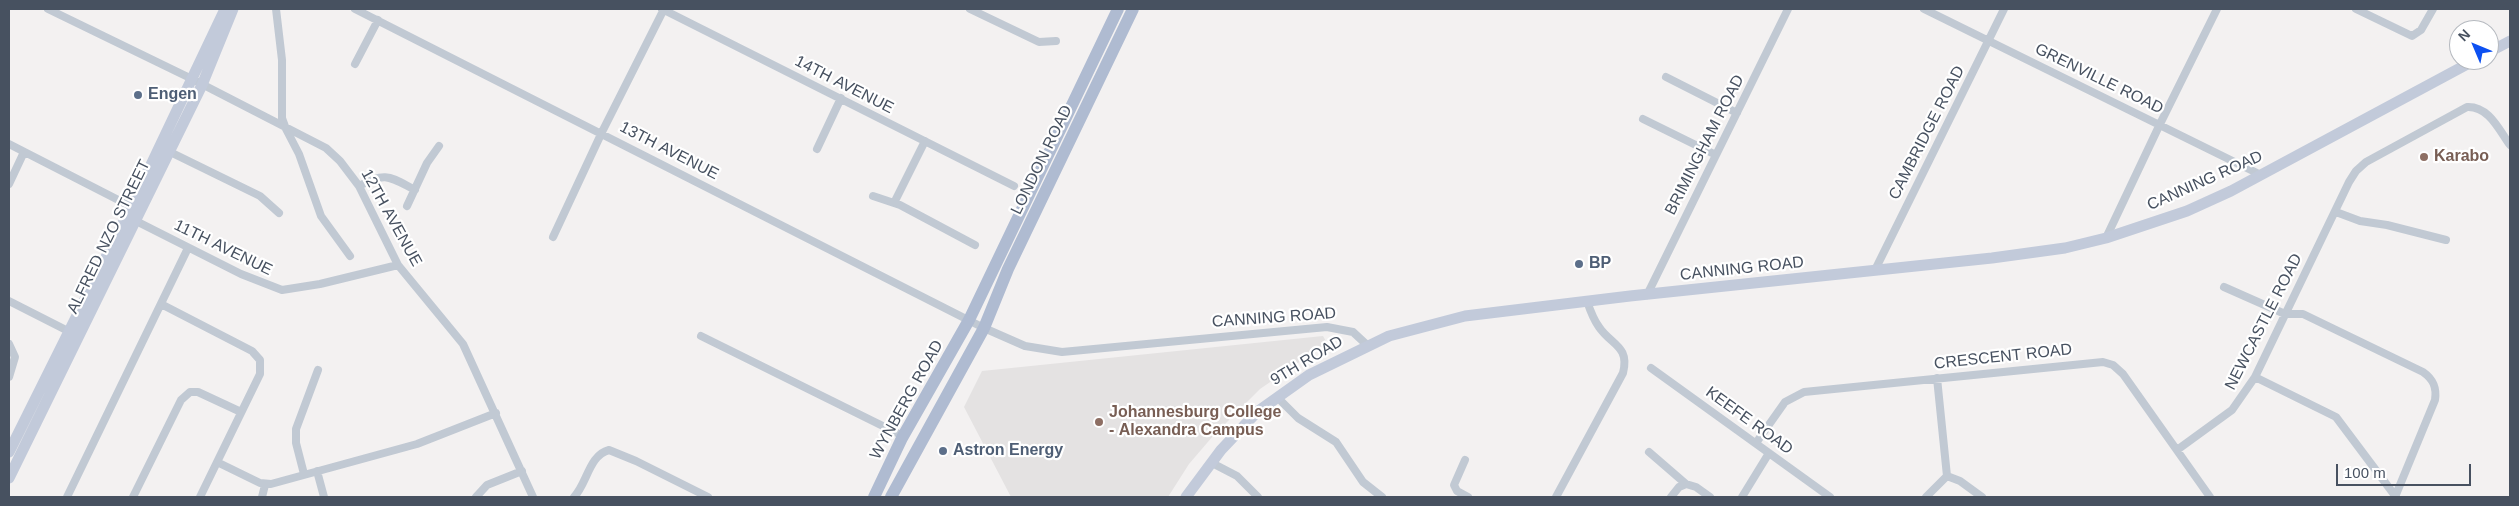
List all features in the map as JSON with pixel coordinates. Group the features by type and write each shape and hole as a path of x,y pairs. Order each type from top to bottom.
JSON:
{"main road":[{"name":"ALFRED NZO STREET","path":"165,149 190,78 225,9"},
{"name":"ALFRED NZO STREET","path":"9,452 73,334 165,149 202,85 233,9"},
{"name":"LONDON ROAD","path":"969,320 1118,9"},
{"name":"LONDON ROAD","path":"984,328 1011,263 1133,9"},
{"name":"CANNING ROAD","path":"1367,345 1406,330 1446,320 1647,294 2042,252 2106,238 2187,211 2261,175 2456,70"},
{"name":"WYNBERG ROAD","path":"874,497 903,436 969,320"},
{"name":"WYNBERG ROAD","path":"891,497 984,328"},
{"name":"ALFRED NZO STREET","path":"9,478 73,334"},
{"name":"9TH ROAD","path":"1186,497 1212,463 1257,412 1309,375 1367,345"}],"street":[{"name":"12TH AVENUE","path":"48,9 190,78 330,151 359,186 398,265 460,340 496,413 533,497"},
{"path":"276,9 282,68 282,118 300,154 321,216 350,256"},
{"name":"13TH AVENUE","path":"356,9 602,132 984,328"},
{"path":"554,237 602,132 663,9"},
{"name":"14TH AVENUE","path":"663,9 1014,186"},
{"path":"970,9 1039,42 1056,41"},
{"name":"BRIMINGHAM ROAD","path":"1647,294 1788,9"},
{"name":"GRENVILLE ROAD","path":"1924,9 2261,175"},
{"name":"CAMBRIDGE ROAD","path":"1875,270 2004,9"},
{"path":"2106,238 2160,124 2218,9"},
{"path":"2356,9 2408,35 2416,35 2425,25 2433,9"},
{"path":"356,64 378,20"},
{"path":"1666,77 1737,113"},
{"path":"818,149 841,98"},
{"name":"NEWCASTLE ROAD","path":"2177,450 2232,410 2255,377 2349,182 2361,166 2462,110 2474,107 2484,111 2510,145"},
{"path":"1644,119 1716,155"},
{"path":"894,203 925,141"},
{"name":"11TH AVENUE","path":"9,144 133,214 188,248 268,286 282,290 320,284 398,265"},
{"path":"407,206 427,163 439,146"},
{"path":"165,149 260,196 279,212"},
{"path":"9,184 24,152"},
{"path":"359,186 374,178 386,176 415,190"},
{"path":"873,196 894,203 975,245"},
{"path":"2336,212 2360,221 2387,224 2446,240"},
{"path":"66,497 188,248"},
{"path":"2224,287 2285,314 2303,314 2423,372 2432,379 2436,388 2435,400 2396,497"},
{"path":"9,301 73,334"},
{"path":"1556,497 1624,369 1623,352 1598,327 1587,301"},
{"path":"161,304 257,355 260,360 260,374 200,497"},
{"name":"CANNING ROAD","path":"984,328 1031,348 1062,352 1327,327 1353,332 1367,345"},
{"path":"701,336 903,436"},
{"path":"9,344 16,357 9,377"},
{"name":"CRESCENT ROAD","path":"1756,443 1779,410 1796,394 2096,362 2108,363 2123,374 2210,497"},
{"name":"KEEFE ROAD","path":"1651,368 1830,497"},
{"path":"304,474 296,443 296,429 318,370"},
{"path":"2255,377 2336,417 2396,497"},
{"path":"1937,378 1948,476"},
{"path":"133,497 181,400 186,394 198,392 241,412"},
{"path":"1278,397 1298,418 1336,442 1363,482 1382,497"},
{"path":"217,462 265,485 417,444 496,413"},
{"path":"574,497 584,484 594,461 600,454 609,450 636,461 708,497"},
{"path":"1649,452 1686,484 1696,487 1710,497"},
{"path":"1742,497 1769,453"},
{"path":"1465,460 1454,485 1457,491 1468,497"},
{"path":"1212,463 1237,476 1258,497"},
{"path":"317,471 324,497"},
{"path":"476,497 487,485 522,471"},
{"path":"1926,497 1948,476"},
{"path":"1948,476 1960,481 1982,497"},
{"path":"1671,497 1679,487 1686,484"},
{"path":"262,497 265,485"}],"shaded area":[{"name":"Johannesburg College - Alexandra Campus","path":"1323,336 1327,343 1260,389 1213,436 1189,464 1168,497 1011,497 964,407 982,371"}],"place":[{"name":"Engen","path":"138,95"},
{"name":"Karabo","path":"2424,157"},
{"name":"BP","path":"1579,264"},
{"name":"Johannesburg College - Alexandra Campus","path":"1099,422"},
{"name":"Astron Energy","path":"943,451"}]}
